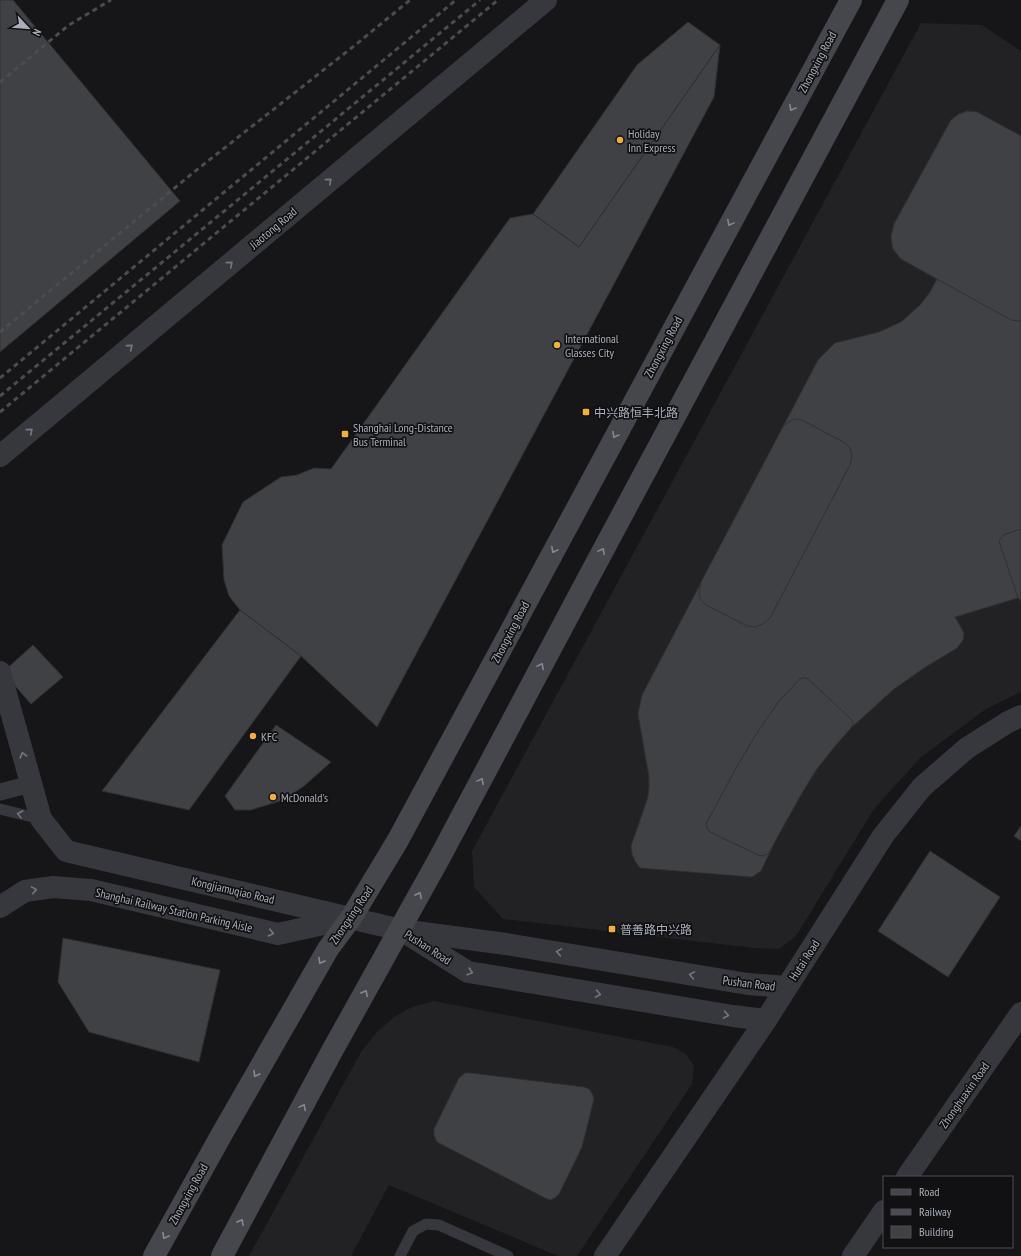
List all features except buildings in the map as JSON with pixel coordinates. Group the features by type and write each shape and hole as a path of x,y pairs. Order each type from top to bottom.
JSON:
{"main road":[{"name":"Zhongxing Road","path":"154,1256 328,949 351,918 398,840 851,0"},
{"path":"222,1256 332,1051 401,930 898,0"}],"street":[{"name":"Jiaotong Road","path":"0,456 546,0"},
{"path":"0,672 41,819"},
{"name":"Hutai Road","path":"605,1256 766,1020 883,836 922,788 967,748 1008,722 1021,716"},
{"path":"0,792 31,784"},
{"name":"Kongjiamuqiao Road","path":"41,819 66,852 401,930"},
{"name":"Shanghai Railway Station Parking Aisle","path":"0,907 25,891 53,887 91,890 278,934 351,918"},
{"name":"Pushan Road","path":"401,930 506,944 748,984 786,987"},
{"name":"Pushan Road","path":"401,930 468,972 733,1016 766,1020"},
{"name":"Zhonghuaxin Road","path":"908,1176 1021,1013"},
{"path":"853,1256 883,1212"}],"lane":[{"path":"0,809 41,819"},
{"path":"400,1256 413,1231 426,1224 439,1225 508,1256"}],"shaded area":[{"path":"921,23 982,25 1021,51 1021,692 986,709 920,758 874,809 796,936 779,949 754,948 503,919 474,887 472,851"},
{"path":"434,1001 673,1047 686,1054 694,1066 692,1084 577,1256 558,1256 389,1185 351,1256 249,1256 361,1052 376,1033 394,1017 412,1007"}],"railway":[{"path":"0,82 69,25 111,0"},
{"path":"0,332 194,172 410,0"},
{"path":"0,378 456,0"},
{"path":"0,396 480,0"},
{"path":"0,412 498,0"}],"place":[{"name":"Holiday Inn Express","path":"620,140"},
{"name":"International Glasses City","path":"557,345"},
{"name":"中兴路恒丰北路","path":"586,412"},
{"name":"Shanghai Long-Distance Bus Terminal","path":"345,434"},
{"name":"KFC","path":"253,736"},
{"name":"McDonald's","path":"273,797"},
{"name":"普善路中兴路","path":"612,929"}]}
